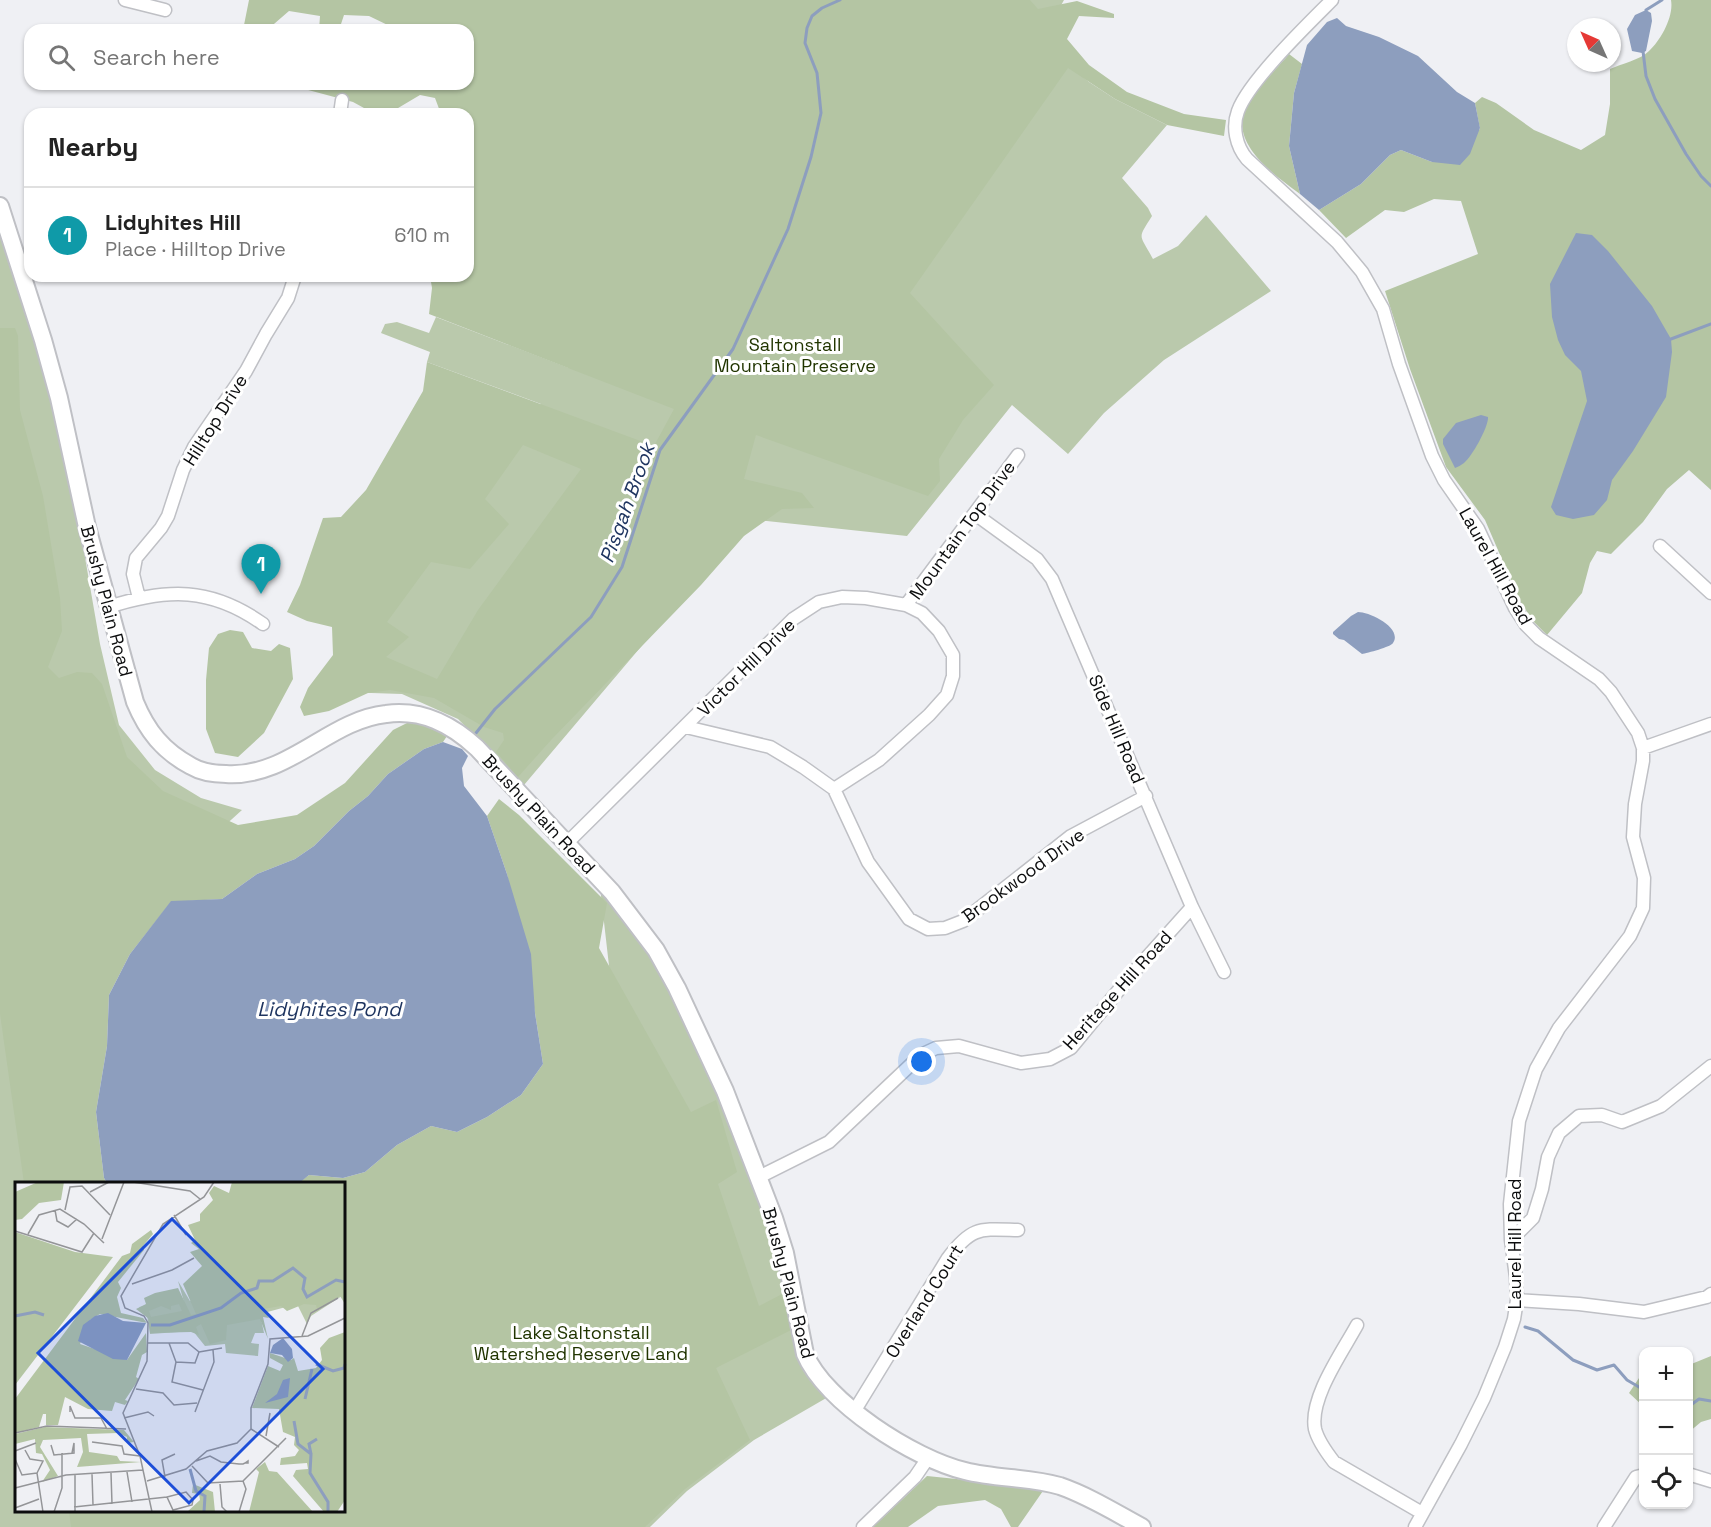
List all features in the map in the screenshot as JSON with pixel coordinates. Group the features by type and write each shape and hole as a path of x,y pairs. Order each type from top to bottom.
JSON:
{"main road":[{"name":"Brushy Plain Road","path":"0,206 24,280"},
{"name":"Brushy Plain Road","path":"25,282 59,398 87,527 135,702 148,729 165,750 195,768 215,774 233,775 262,771 369,717 385,714 417,714 445,724 465,738 612,892 658,954 687,1006 759,1177 785,1253 806,1354 811,1367 826,1386 899,1442 928,1458 968,1472 1028,1479 1059,1486 1085,1496 1142,1527"}],"street":[{"path":"124,0 165,10"},
{"name":"Laurel Hill Road","path":"1332,0 1271,65 1245,98 1238,111 1236,124 1240,148 1247,159 1337,242 1362,272 1383,309 1399,364 1432,456 1444,480 1478,529 1515,608 1526,626 1539,638 1591,673 1611,692 1638,733 1643,748 1633,837 1644,878 1643,908 1630,936 1559,1028 1536,1069 1519,1121 1510,1204 1517,1300 1514,1319 1484,1398 1415,1527"},
{"path":"341,108 342,100"},
{"name":"Hilltop Drive","path":"139,598 133,574 136,558 164,522 194,447 246,371 288,298 293,282"},
{"name":"Mountain Top Drive","path":"906,605 1018,455"},
{"name":"Side Hill Road","path":"975,514 1037,559 1052,579 1192,907 1224,972"},
{"path":"1660,546 1711,593"},
{"path":"109,607 139,598 166,594 202,596 244,610 263,624"},
{"name":"Victor Hill Drive","path":"686,726 793,619 819,602 842,597 866,598 906,605 922,614 933,625 953,655 953,676 947,695 930,715 879,760 834,789"},
{"path":"1643,748 1711,724"},
{"path":"567,843 686,726 770,747 834,789"},
{"name":"Brookwood Drive","path":"834,789 868,862 909,919 928,929 945,928 963,921 1071,836 1146,796"},
{"name":"Heritage Hill Road","path":"759,1177 829,1143 921,1055 936,1048 959,1046 1021,1063 1050,1059 1071,1048 1132,974 1192,907"},
{"path":"1511,1240 1533,1218 1542,1189 1548,1157 1559,1133 1579,1116 1602,1115 1622,1122 1661,1106 1711,1066"},
{"name":"Overland Court","path":"855,1410 948,1258 962,1240 975,1232 1018,1230"},
{"path":"1517,1300 1579,1304 1644,1312 1707,1297 1711,1294"},
{"path":"1357,1325 1320,1393 1315,1411 1316,1429 1325,1451 1334,1462 1422,1513"},
{"path":"863,1527 915,1477 928,1458"},
{"path":"1693,1475 1711,1481"},
{"path":"1604,1527 1636,1477 1639,1476"}],"green space":[{"name":"Saltonstall Mountain Preserve","path":"249,0 1030,0 1038,9 1077,1 1114,14 1114,18 1079,16 1067,39 1089,65 1127,92 1184,114 1226,120 1224,136 1167,125 1115,99 1068,68 910,293 994,385 963,420 939,459 940,481 928,496 756,435 744,479 802,493 814,508 782,509 744,536 701,585 518,777 496,752 504,740 503,733 484,727 434,698 390,690 368,693 329,711 304,716 300,707 308,688 333,655 332,627 307,621 287,612 300,585 323,518 341,517 366,490 423,391 427,362 654,446 674,409 429,314 431,282 474,282 474,108 439,108 435,98 420,95 398,108 364,108 353,102 308,90 474,90 474,24 386,24 369,16 344,15 341,24 319,24 320,16 289,11 274,24 244,24","holes":["523,445 581,469 478,610 437,679 386,657 409,637 387,622 431,562 470,569 509,524 485,499"]},
{"name":"Saltonstall Mountain Preserve","path":"719,0 1064,0 1041,42 1089,82 1115,99 1167,125 1122,178 1148,208 1152,216 1142,237 1153,259 1178,246 1206,215 1271,291 1164,360 1104,413 1068,454 1012,405 907,536 749,519 524,785 458,719 402,694 310,691 541,404 427,362 430,352 381,333 385,324 397,322 429,333 436,317 569,368"},
{"path":"1671,0 1711,0 1711,490 1689,470 1667,489 1643,522 1611,554 1597,551 1590,563 1582,593 1547,635 1533,621 1520,601 1485,520 1446,467 1410,369 1385,291 1478,254 1461,201 1434,199 1404,212 1385,210 1346,238 1319,210 1361,184 1390,155 1401,150 1432,162 1480,129 1475,103 1482,97 1496,103 1534,130 1581,150 1605,135 1610,104 1610,72 1621,72 1621,65 1641,57 1654,46 1669,20"},
{"path":"1289,54 1302,64 1294,93 1289,146 1300,194 1268,169 1249,147 1242,122 1248,103"},
{"name":"Lake Saltonstall Watershed Reserve Land","path":"0,236 2,236 44,357 78,517 100,644 119,725 155,770 201,798 242,810 2,1027 78,1182 15,1182 15,1512 345,1512 345,1509 624,1097 600,887 654,958 711,1074 781,1258 828,1397 754,1440 687,1491 650,1527 0,1527"},
{"path":"0,328 15,328 18,336 20,410 43,496 60,598 62,631 48,667 59,678 77,672 92,673 102,684 127,757 163,791 238,825 297,815 345,783 393,730 409,722 430,727 447,736 443,742 424,749 388,774 368,796 349,811 314,846 295,859 257,874 222,899 171,902 130,954 109,995 107,1046 96,1112 106,1182 24,1182 0,1014"},
{"path":"230,630 243,632 252,648 271,651 279,644 290,648 293,679 264,733 238,757 215,753 206,729 206,680 209,648 218,634"},
{"path":"499,799 519,815 607,903 599,948 691,1112 716,1100 737,1172 718,1184 759,1306 784,1293 791,1330 716,1368 750,1440 685,1489 645,1527 71,1527 69,1512 345,1512 345,1182 299,1182 309,1175 343,1178 365,1172 397,1145 431,1126 457,1132 487,1117 521,1095 543,1064 507,874 487,816"},
{"path":"1711,1356 1711,1419 1701,1422 1693,1429 1693,1401 1693,1363"},
{"path":"1639,1378 1639,1402 1629,1393"},
{"path":"927,1476 1045,1488 1018,1527 1011,1527 1001,1509 985,1500 938,1506 908,1527 873,1527"}],"water":[{"path":"1646,10 1651,13 1652,21 1646,51 1642,53 1632,51 1627,29 1635,15"},
{"path":"1337,18 1346,26 1379,37 1418,56 1457,92 1475,103 1480,128 1470,154 1460,165 1432,162 1401,150 1390,155 1361,184 1319,210 1300,194 1289,146 1294,93 1307,45 1327,22"},
{"path":"1576,233 1592,235 1608,251 1652,306 1671,339 1672,352 1666,397 1612,480 1607,500 1594,515 1573,519 1556,515 1551,507 1587,401 1581,371 1565,355 1558,340 1552,317 1550,284"},
{"path":"1481,415 1488,417 1483,434 1467,460 1455,468 1443,444 1443,439 1456,423"},
{"path":"1358,612 1384,622 1393,632 1395,637 1393,643 1362,654 1333,634"},
{"name":"Lidyhites Pond","path":"443,742 462,749 468,756 462,768 464,786 487,816 531,954 535,1013 543,1064 521,1095 487,1117 457,1132 431,1126 397,1145 365,1172 343,1178 309,1175 300,1182 106,1182 96,1112 107,1046 109,995 130,954 171,901 222,899 257,874 295,859 314,846 349,811 368,796 388,774 424,749"}],"waterway":[{"name":"Pisgah Brook","path":"476,733 495,709 591,617 622,567 660,450 733,349 788,229 811,157 821,113 817,73 805,43 807,28 812,16 822,8 840,0"},
{"path":"1646,10 1662,0"},
{"path":"1643,51 1646,76 1655,99 1686,154 1711,186"},
{"path":"1671,339 1711,324"},
{"path":"1525,1327 1538,1331 1573,1360 1597,1370 1614,1365 1627,1380 1639,1387"},
{"path":"1693,1403 1699,1399 1711,1401"}],"place":[{"name":"Lidyhites Hill","path":"261,594"}]}
